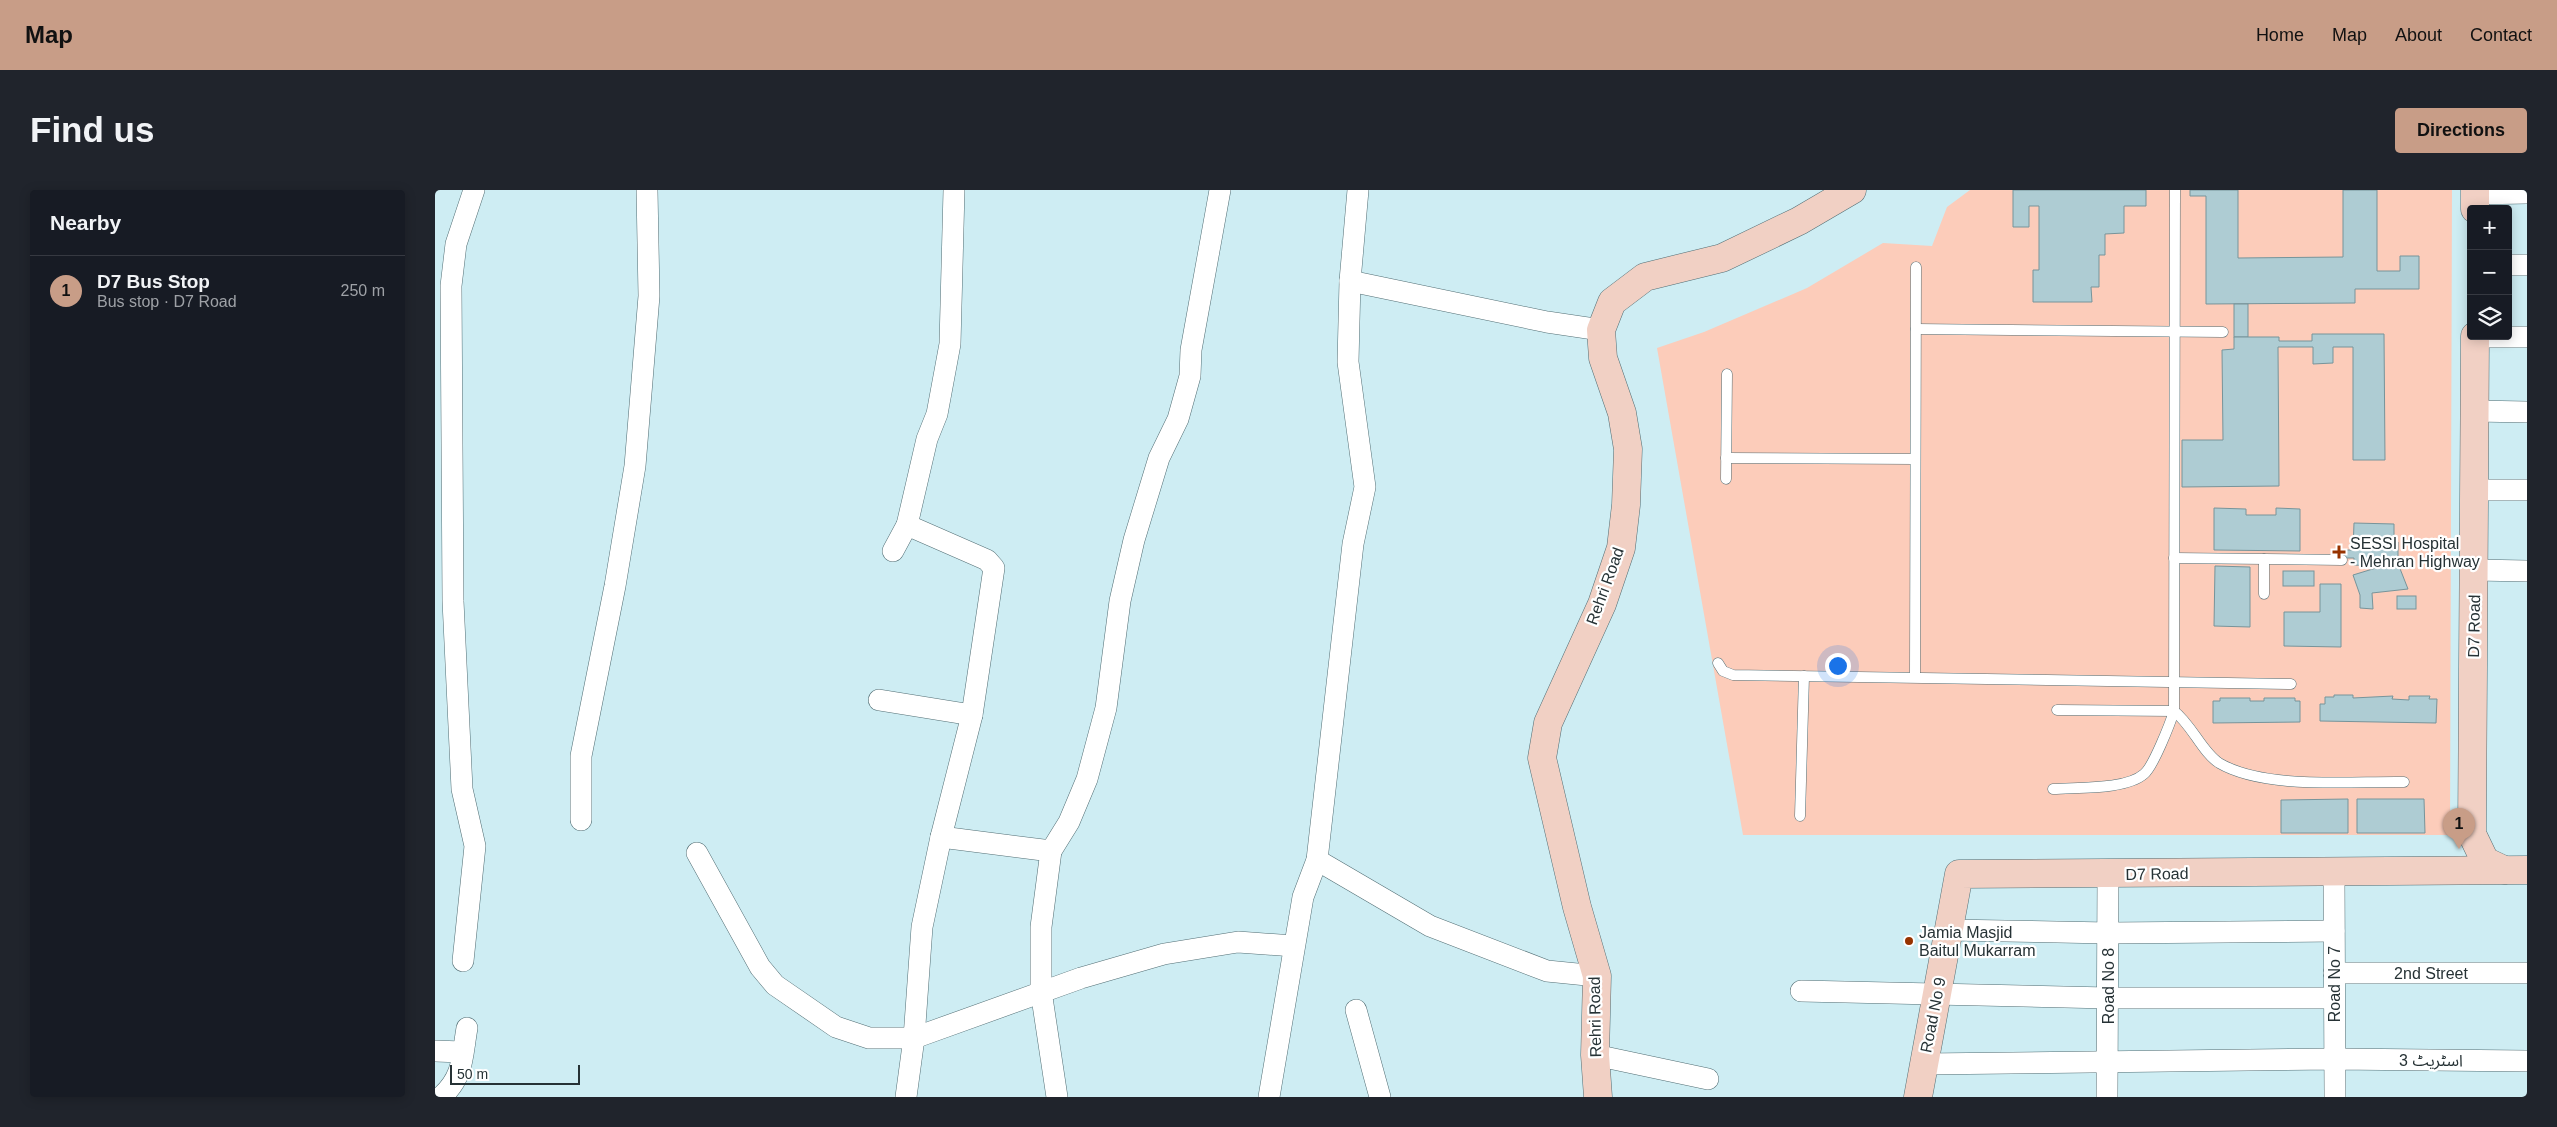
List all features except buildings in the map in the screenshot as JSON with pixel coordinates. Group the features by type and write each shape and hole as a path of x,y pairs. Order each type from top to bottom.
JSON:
{"street":[{"path":"463,961 475,846 462,789 444,602 451,286 456,244 474,190"},
{"path":"581,820 581,756 615,586 635,466 649,296 647,190"},
{"path":"893,551 907,525 927,438 937,414 950,344 954,190"},
{"path":"1057,1097 1041,991 1041,927 1051,851 1069,822 1087,779 1107,708 1120,601 1134,540 1159,458 1178,419 1190,376 1191,350 1220,190"},
{"path":"1269,1097 1303,897 1317,860 1353,544 1365,487 1348,362 1350,281 1358,190"},
{"name":"Rehri Road","path":"1599,1097 1595,1055 1597,976 1577,907 1542,758 1548,723 1602,604 1622,540 1627,505 1628,450 1622,413 1603,358 1601,330 1612,302 1645,277 1722,258 1799,221 1852,190"},
{"path":"2475,198 2527,193"},
{"path":"2512,266 2527,265"},
{"path":"1350,281 1547,322 1601,330"},
{"path":"2512,336 2527,336"},
{"name":"D7 Road","path":"2475,340 2472,834 2485,861 2516,870"},
{"path":"2475,411 2527,412"},
{"path":"2475,490 2527,490"},
{"path":"906,1097 914,1038 922,927 941,837 972,715 993,568 987,560 907,525"},
{"path":"2475,570 2527,572"},
{"path":"879,700 972,715"},
{"path":"941,837 1051,851"},
{"path":"697,853 760,967 775,985 836,1027 869,1038 914,1038 1041,991 1163,954 1238,942 1294,946"},
{"path":"1317,860 1430,926 1547,971 1597,976"},
{"name":"D7 Road","path":"1959,874 2516,870"},
{"name":"Road No 7","path":"2334,872 2335,1097"},
{"name":"Road No 9","path":"1918,1097 1959,874"},
{"name":"Road No 8","path":"2107,1097 2108,874"},
{"path":"1949,930 2108,932 2334,931"},
{"name":"2nd Street","path":"2334,974 2527,974"},
{"path":"1801,991 2107,998 2334,998"},
{"path":"1356,1010 1380,1097"},
{"path":"441,1097 455,1083 459,1075 467,1028"},
{"path":"435,1051 463,1052"},
{"path":"1595,1055 1707,1079"},
{"name":"اسٹریٹ 3","path":"1924,1064 2335,1059 2527,1061"}],"lane":[{"path":"2053,789 2119,784 2135,780 2145,773 2174,711 2175,190"},
{"path":"1915,677 1916,267"},
{"path":"1916,329 2223,332"},
{"path":"1726,479 1727,374"},
{"path":"1727,458 1915,459"},
{"path":"2174,558 2342,560"},
{"path":"2264,559 2264,594"},
{"path":"1718,663 1723,671 1733,675 2291,684"},
{"path":"1800,816 1804,676"},
{"path":"2057,710 2174,711 2185,719 2218,762 2243,773 2285,781 2404,782"}],"shaded area":[{"path":"1970,190 2452,190 2450,835 1743,835 1657,348 1704,332 1807,288 1883,243 1932,246 1947,207"}],"place":[{"name":"SESSI Hospital - Mehran Highway","path":"2339,552"},
{"name":"D7 Bus Stop","path":"2459,849"},
{"name":"Jamia Masjid Baitul Mukarram","path":"1909,941"}]}
